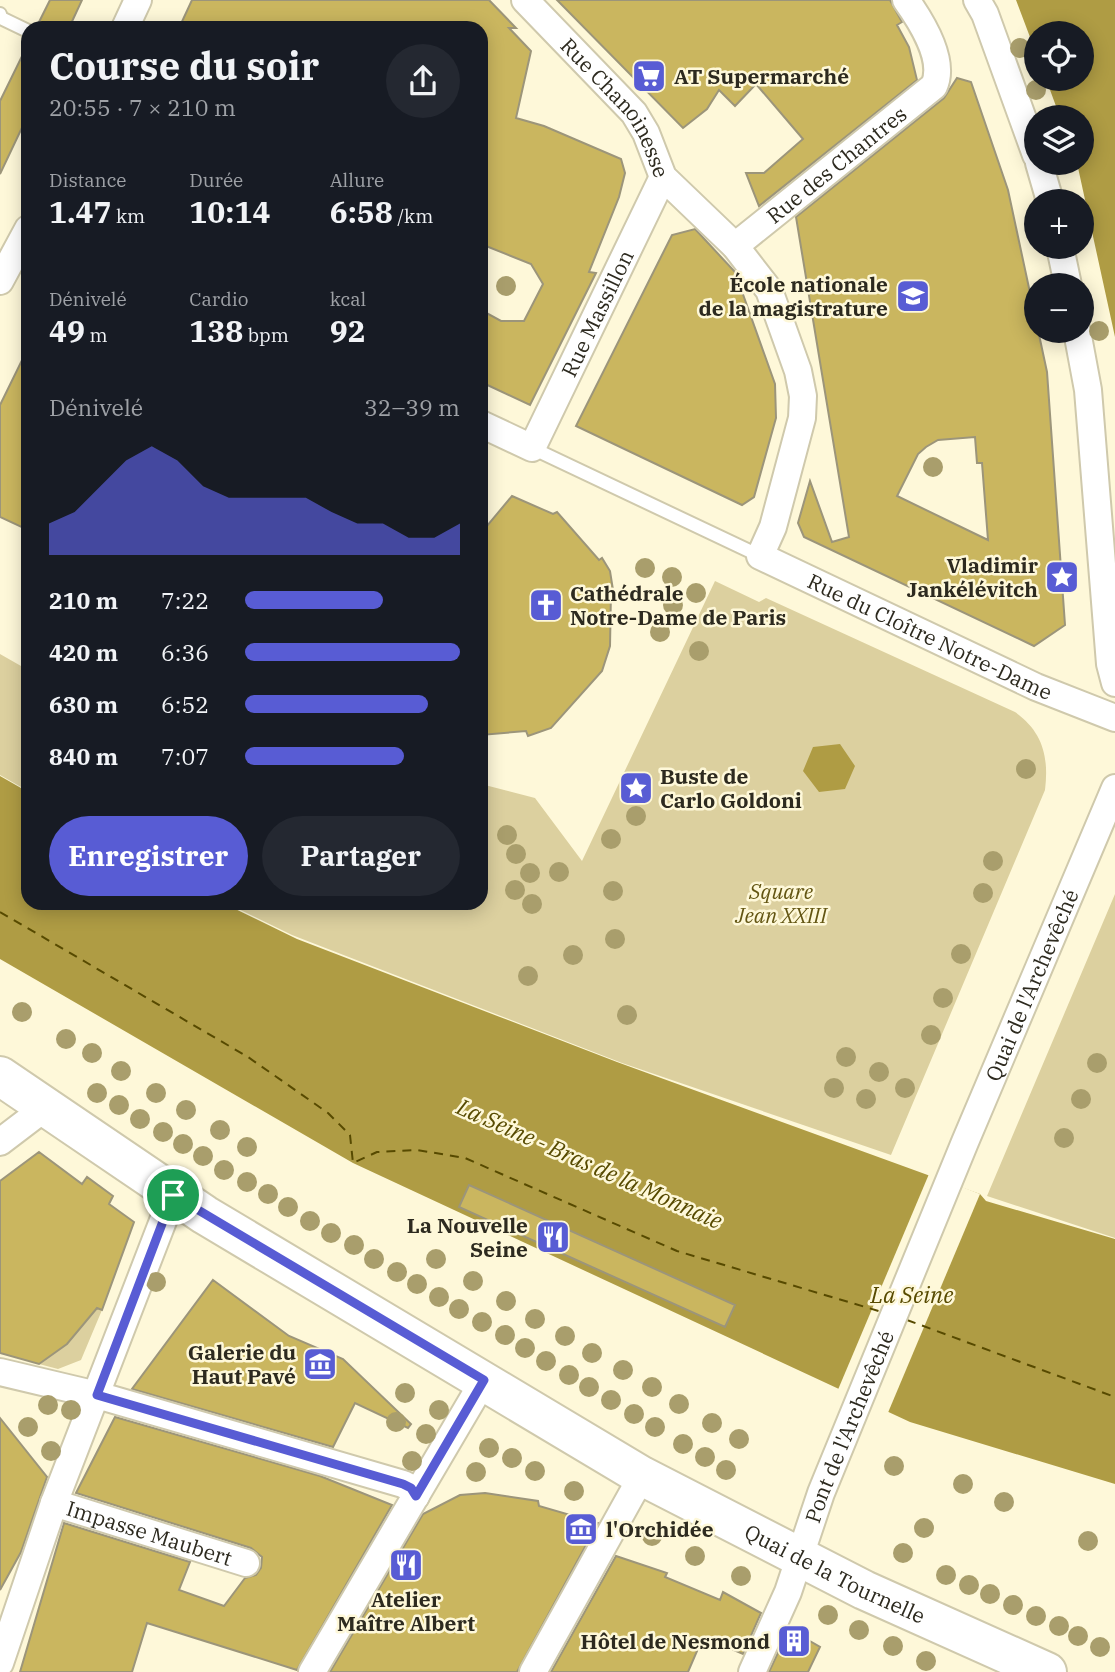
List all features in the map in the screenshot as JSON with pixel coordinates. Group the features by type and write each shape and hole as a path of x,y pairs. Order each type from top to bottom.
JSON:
{"main road":[{"name":"Quai de la Tournelle","path":"0,1076 173,1195 642,1476 802,1555 864,1590 1047,1672"}],"street":[{"path":"128,21 138,0"},
{"name":"Rue Chanoinesse","path":"525,0 634,113 646,133 663,177 735,246 769,290 798,371 803,396 802,418 773,527 760,556"},
{"name":"Rue des Chantres","path":"735,246 930,90 936,81 937,64 920,23 906,0"},
{"path":"977,0 985,14 1024,122"},
{"name":"Rue Massillon","path":"533,448 663,177"},
{"path":"0,281 21,242"},
{"path":"1079,343 1088,390 1111,664 1115,683"},
{"name":"Rue du Cloître Notre-Dame","path":"488,427 533,448"},
{"name":"Rue du Cloître Notre-Dame","path":"760,556 1036,687 1115,718"},
{"name":"Quai de l'Archevêché","path":"950,1182 1115,789"},
{"path":"0,1142 46,1107"},
{"name":"Pont de l'Archevêché","path":"752,1672 802,1555 822,1491 950,1182"},
{"path":"0,1663 54,1503 173,1195"},
{"path":"0,1372 97,1395 403,1484 411,1488 416,1496"},
{"path":"312,1672 484,1380"},
{"path":"533,1672 642,1476"},
{"name":"Impasse Maubert","path":"54,1503 246,1563"}],"lane":[{"path":"0,17 21,28"},
{"name":"Rue du Cloître Notre-Dame","path":"533,448 760,556"}],"green space":[{"name":"Square Jean XXIII","path":"715,581 759,602 766,598 1015,712 1032,728 1045,756 1045,790 891,1155 622,1063 292,935 240,910 488,910 488,786 535,798 582,861"},
{"path":"0,654 21,666 21,787 0,775"},
{"path":"1115,894 1115,1238 987,1196"},
{"path":"97,1308 102,1310 81,1360 58,1369 39,1364 67,1344"}],"water":[{"path":"1016,0 1115,0 1115,337 1094,241 1094,189 1083,189 1080,175 1094,175 1094,105 1056,105 1050,91 1094,91 1094,21 1024,21"},
{"path":"840,744 855,766 845,789 819,792 803,771 813,747"},
{"name":"La Seine","path":"0,776 21,788 21,910 237,910 297,939 617,1062 980,1194 986,1201 1115,1239 1115,1484 910,1422 353,1163 0,959"}],"pier":[{"path":"929,1174 980,1194 887,1415 837,1392"}],"building":[{"path":"50,0 82,0 72,21 40,21"},
{"path":"192,0 489,0 516,28 509,28 531,51 516,118 544,126 621,159 625,173 619,197 589,272 596,273 530,405 488,385 488,314 501,321 524,321 543,284 531,264 488,247 488,21 182,21"},
{"path":"557,0 890,0 902,22 897,25 909,47 917,80 759,206 746,173 764,173 803,139 756,84 735,106 719,90 707,109 683,128"},
{"path":"21,58 21,130 0,174 0,101"},
{"path":"957,78 971,82 1008,190 1026,273 1024,343 1041,343 1047,372 1065,625 1034,646 804,537 798,523 810,481 832,542 849,537 796,217 944,98","holes":["975,437 977,463 982,463 988,540 897,496 918,454 938,440"]},
{"path":"695,229 735,272 775,384 776,418 754,497 742,505 576,426 672,235"},
{"path":"21,362 21,527 0,517 0,405"},
{"name":"Cathédrale Notre-Dame de Paris","path":"512,496 553,514 557,512 599,560 602,558 610,571 613,590 610,646 602,671 551,728 528,736 526,731 488,734 488,525"},
{"path":"39,1152 82,1184 87,1177 113,1196 109,1204 134,1222 102,1310 97,1308 67,1344 39,1364 0,1353 0,1181"},
{"path":"469,1185 735,1305 725,1327 459,1207"},
{"path":"213,1280 289,1336 343,1359 411,1424 408,1428 355,1403 333,1447 132,1389"},
{"path":"115,1417 320,1476 392,1505 297,1670 147,1623 132,1672 20,1672 64,1523 190,1562 179,1590 224,1606 245,1578 256,1575 261,1568 262,1557 251,1548 76,1493"},
{"path":"0,1418 47,1477 21,1552 0,1590"},
{"path":"485,1493 538,1501 539,1506 598,1523 517,1672 330,1672 423,1514 460,1495"},
{"path":"616,1556 667,1573 665,1577 720,1600 723,1592 761,1613 743,1654 703,1637 688,1672 551,1672"},
{"name":"Hôtel de Nesmond","path":"789,1629 820,1647 808,1672 769,1672"}],"ferry route":[{"path":"0,912 248,1057 328,1113 350,1135 353,1163 377,1152 417,1150 465,1158 677,1251 882,1312"},
{"path":"907,1320 1115,1397"}],"place":[{"name":"AT Supermarché","path":"649,76"},
{"name":"École nationale de la magistrature","path":"913,296"},
{"name":"Vladimir Jankélévitch","path":"1062,577"},
{"name":"Cathédrale Notre-Dame de Paris","path":"546,605"},
{"name":"Buste de Carlo Goldoni","path":"636,788"},
{"name":"La Nouvelle Seine","path":"553,1237"},
{"name":"Galerie du Haut Pavé","path":"320,1364"},
{"name":"l'Orchidée","path":"581,1529"},
{"name":"Atelier Maître Albert","path":"406,1565"},
{"name":"Hôtel de Nesmond","path":"794,1641"}],"route":[{"path":"173,1195 484,1380 416,1496 411,1488 403,1484 97,1395 173,1195"}],"water label":[{"name":"La Seine - Bras de la Monnaie","path":"590,1163"}]}
